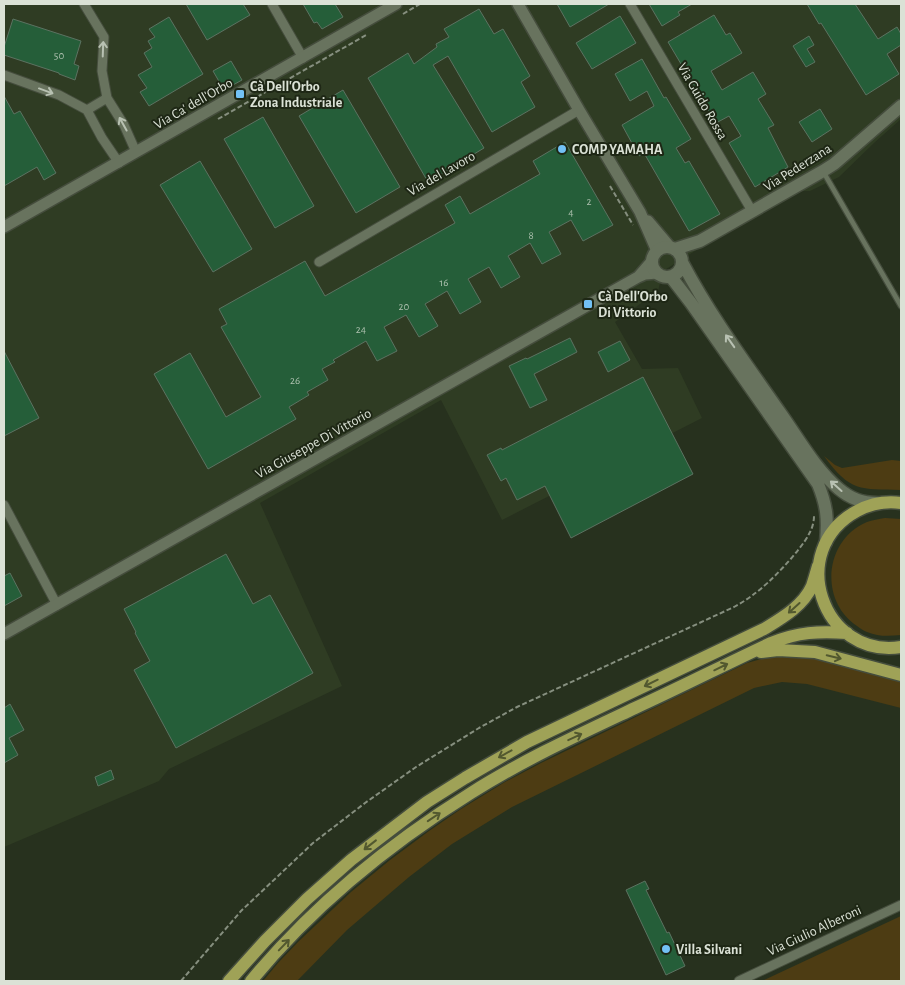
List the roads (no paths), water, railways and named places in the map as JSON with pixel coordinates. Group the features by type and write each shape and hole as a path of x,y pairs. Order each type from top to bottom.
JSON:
{"main road":[{"name":"Via Pederzana","path":"678,255 834,164 901,106"},
{"path":"678,255 679,272 671,277 666,277 654,270 654,256 660,248 678,255 708,309 816,464 839,489 856,500 865,503 901,503"},
{"path":"671,277 818,484 825,502 826,542"},
{"path":"230,981 265,941 306,899 351,860 427,802 527,742 764,629 786,615 801,602 811,587 822,550 835,528 848,516 863,508 880,503"},
{"path":"818,566 818,582 821,597 836,623 861,642 876,647 899,649"},
{"path":"253,980 295,933 355,877 393,847 471,792 565,741 785,637 816,632 847,633"},
{"path":"751,652 778,650 815,652 901,675"}],"street":[{"path":"84,4 104,37 102,71 107,98 124,125 136,152"},
{"path":"272,4 303,58"},
{"path":"518,4 640,212 678,255"},
{"name":"Via Guido Rossa","path":"630,4 752,211"},
{"name":"Via Ca' dell'Orbo","path":"4,227 303,58 400,9"},
{"path":"4,75 59,95 87,110 102,138 119,163"},
{"path":"87,110 107,98"},
{"name":"Via del Lavoro","path":"319,262 579,110"},
{"path":"640,212 654,256"},
{"name":"Via Giuseppe Di Vittorio","path":"638,277 654,256"},
{"name":"Via Giuseppe Di Vittorio","path":"4,634 638,277 645,274 658,273"},
{"path":"4,505 57,605"},
{"name":"Via Giulio Alberoni","path":"740,981 901,905"}],"lane":[{"path":"823,171 901,306"}],"place":[{"name":"Cà Dell'Orbo Zona Industriale","path":"240,94"},
{"name":"COMP YAMAHA","path":"562,149"},
{"name":"Cà Dell'Orbo Di Vittorio","path":"588,304"},
{"name":"Villa Silvani","path":"666,949"}]}
